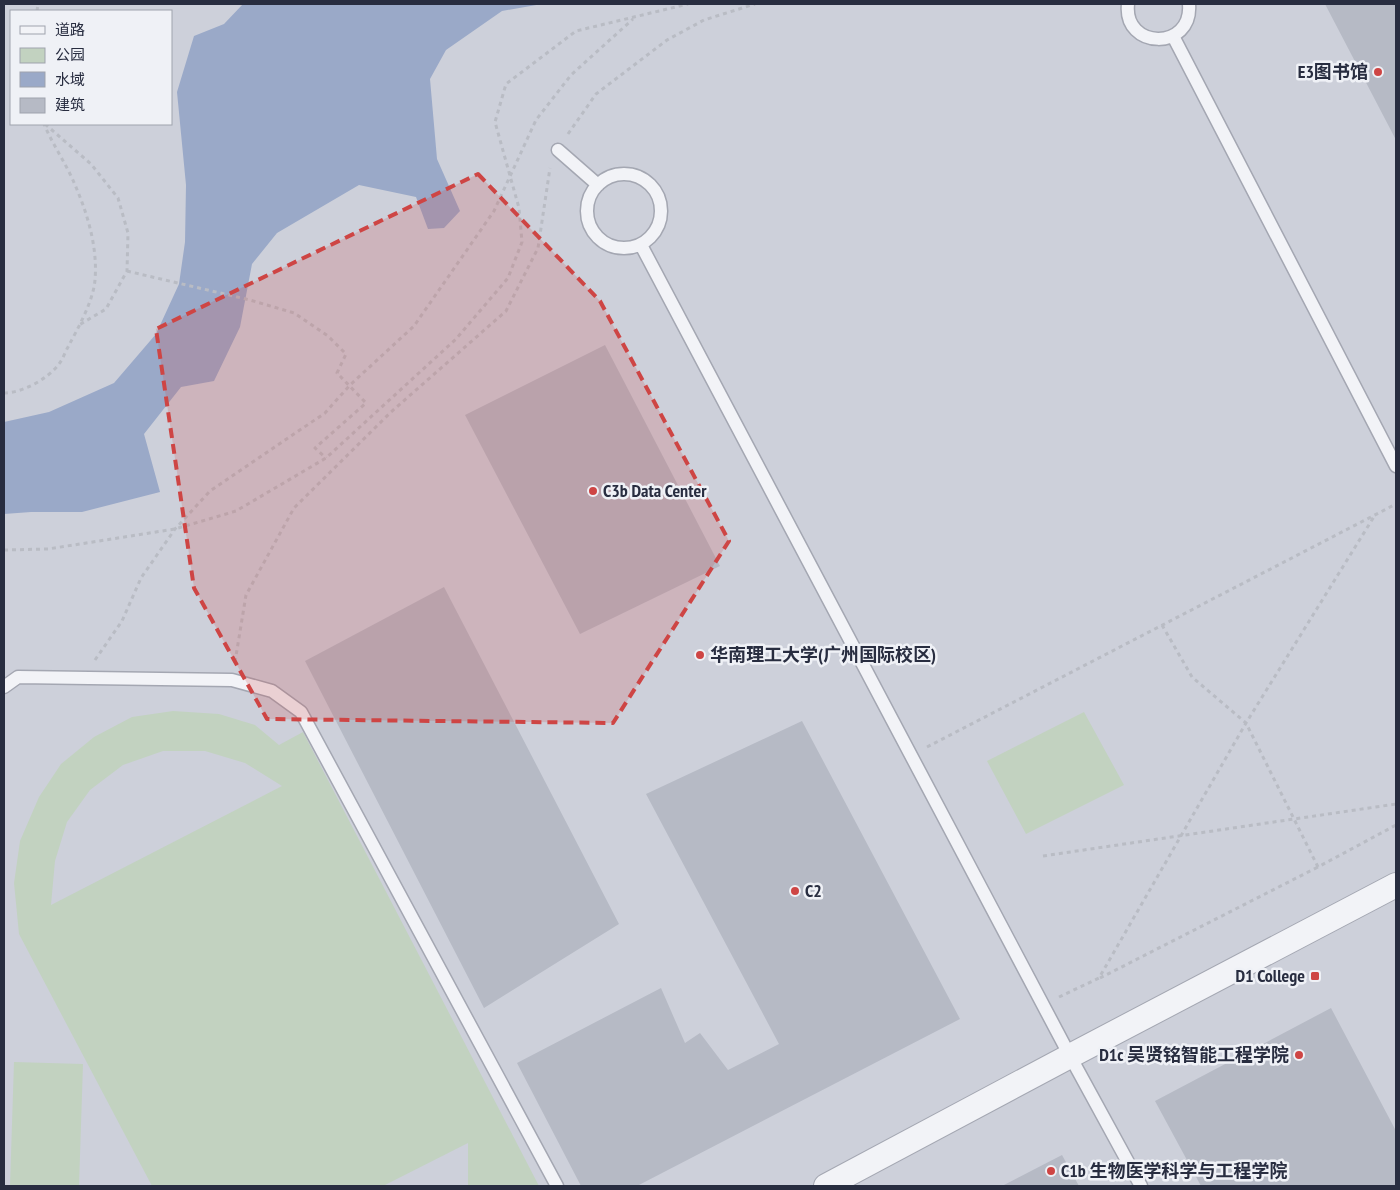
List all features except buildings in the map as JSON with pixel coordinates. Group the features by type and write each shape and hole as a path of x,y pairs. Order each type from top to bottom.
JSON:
{"street":[{"path":"826,1186 1396,885"}],"lane":[{"path":"1128,4 1130,20 1134,28 1142,35 1162,40 1173,36 1181,30 1187,22 1190,12 1189,4"},
{"path":"1173,36 1396,466"},
{"path":"558,150 598,185"},
{"path":"626,174 638,176 649,182 657,192 662,216 658,228 651,238 641,245 629,248 616,248 605,243 595,235 589,224 586,212 588,200 594,188 598,185 603,180 614,175 626,174"},
{"path":"641,245 1042,1004 1141,1186"},
{"path":"4,687 18,678 232,680 272,692 301,712 557,1186"}],"path":[{"path":"4,550 48,549 175,529 236,511 326,458 456,339 508,278 522,242 519,208 495,122 506,84 576,31 688,4"},
{"path":"232,680 246,595 294,508 391,412 506,311 538,248 549,170 558,150 596,94 667,40 704,20 755,4"},
{"path":"82,679 122,621 141,578 175,529 210,491 326,413 350,385 414,326 494,211 536,120 571,75 635,17"},
{"path":"4,393 13,393 42,380 59,364 79,325 95,281 94,241 82,202 44,125"},
{"path":"45,125 91,164 118,198 128,233 127,270 106,309 79,325"},
{"path":"127,270 250,300 294,313 328,336 346,354 337,373 366,404 315,448 326,458"},
{"path":"911,755 1396,504"},
{"path":"1099,978 1246,722 1375,515"},
{"path":"1162,625 1192,677 1246,722 1318,867"},
{"path":"1043,856 1396,804"},
{"path":"1042,1004 1099,978 1318,867 1396,825"}],"highlighted area":[{"path":"478,174 600,301 729,541 613,723 267,719 194,588 156,329"}],"shaded area":[{"name":"华南理工大学(广州国际校区)","path":"4,4 1396,4 1396,1186 4,1186"}],"green space":[{"path":"173,711 219,714 255,725 279,745 303,732 539,1186 468,1186 468,1143 383,1186 152,1186 19,934 14,883 20,841 39,797 61,764 94,737 132,717","holes":["163,751 205,751 245,763 282,786 51,905 55,861 67,822 90,790 123,765"]},
{"path":"1084,712 1124,785 1026,834 987,761"},
{"path":"14,1062 83,1064 79,1186 10,1186"}],"water":[{"path":"243,4 542,4 502,11 446,50 430,79 437,159 460,211 444,228 428,229 416,197 359,185 277,233 252,264 240,327 214,381 181,387 144,434 160,492 82,512 4,514 4,422 49,412 114,383 156,334 179,284 185,242 186,185 177,92 194,36 224,24"}],"place":[{"name":"E3图书馆","path":"1378,72"},
{"name":"C3b Data Center","path":"593,491"},
{"name":"华南理工大学(广州国际校区)","path":"700,655"},
{"name":"C2","path":"795,891"},
{"name":"D1 College","path":"1315,976"},
{"name":"D1c 吴贤铭智能工程学院","path":"1299,1055"},
{"name":"C1b 生物医学科学与工程学院","path":"1051,1171"}]}
